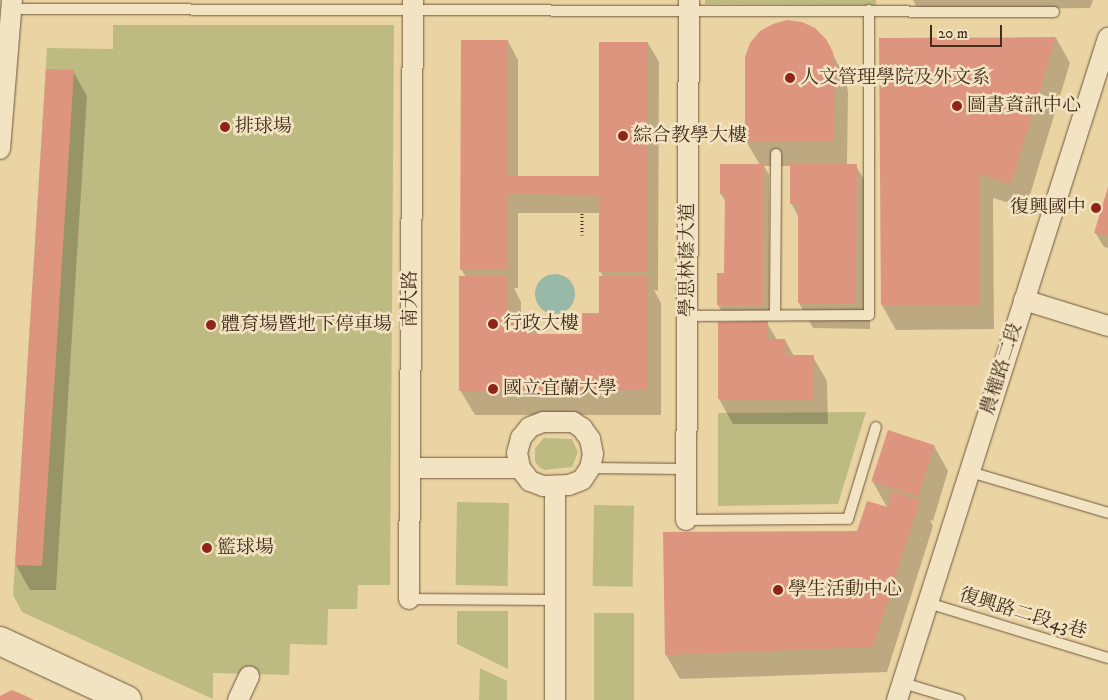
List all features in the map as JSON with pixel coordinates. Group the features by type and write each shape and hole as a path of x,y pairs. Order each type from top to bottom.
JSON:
{"street":[{"path":"0,142 12,4"},
{"name":"南大路","path":"409,599 413,4"},
{"name":"學思林蔭大道","path":"686,520 689,5"},
{"name":"農權路二段","path":"900,692 1108,38"},
{"path":"1024,300 1108,326"},
{"path":"543,422 573,422 582,428 590,439 593,454 590,468 582,480 569,485 544,486 530,481 520,468 517,453 521,438 530,427 543,422"},
{"path":"410,468 520,468"},
{"path":"555,486 555,700"},
{"path":"0,642 127,700"},
{"path":"238,700 249,676"}],"lane":[{"path":"12,4 689,5 869,10 1054,12"},
{"path":"687,316 869,315 869,10"},
{"path":"775,315 776,154"},
{"path":"686,520 848,519 876,427"},
{"path":"590,468 686,469"},
{"path":"970,472 1108,513"},
{"path":"409,599 555,600"},
{"name":"復興路二段43巷","path":"928,603 1108,658"},
{"path":"900,692 959,700"}],"path":[{"path":"582,211 582,235"}],"shaded area":[{"path":"705,0 876,0 876,5 705,4"},
{"name":"體育場暨地下停車場","path":"113,25 394,25 390,585 358,585 357,609 328,609 327,645 290,644 289,675 213,673 213,699 22,612 13,595 47,48 113,49"},
{"path":"559,274 566,277 572,283 575,294 574,302 566,311 559,314 551,314 544,311 536,302 535,290 538,283 547,275"},
{"path":"866,412 838,504 718,506 718,413"},
{"path":"544,438 572,439 578,452 572,467 544,470 539,467 535,461 535,448"},
{"path":"457,502 509,503 508,586 456,585"},
{"path":"594,505 634,506 633,587 593,586"},
{"path":"457,611 508,611 508,669 457,644"},
{"path":"594,613 634,613 634,700 594,700"},
{"path":"480,668 507,681 507,700 479,700"}],"building":[{"name":"人文管理學院及外文系","path":"787,20 802,22 815,28 826,39 833,52 835,67 834,142 745,142 745,57 750,43 760,31 773,24"},
{"name":"圖書資訊中心","path":"1056,37 1011,184 980,174 980,305 881,305 879,38"},
{"name":"綜合教學大樓","path":"461,40 508,40 507,176 599,176 599,42 648,42 648,272 599,272 599,195 508,194 507,270 460,270"},
{"path":"46,69 74,70 42,566 15,565"},
{"path":"720,164 764,164 764,305 717,305 717,273 724,273 725,194 720,194"},
{"path":"790,164 857,164 856,304 798,303 798,204 790,204"},
{"path":"1108,187 1108,236 1094,233"},
{"name":"行政大樓","path":"459,276 508,276 507,314 527,314 527,334 582,334 582,313 599,313 599,276 647,276 647,390 459,391"},
{"path":"768,321 768,339 785,339 785,355 814,355 814,399 718,399 718,322"},
{"path":"888,430 935,445 918,496 871,481"},
{"name":"學生活動中心","path":"892,491 920,500 873,647 665,655 663,532 857,531 867,501 888,507"},
{"path":"12,690 34,700 0,700 0,696"}],"place":[{"name":"人文管理學院及外文系","path":"790,78"},
{"name":"圖書資訊中心","path":"957,106"},
{"name":"排球場","path":"225,127"},
{"name":"綜合教學大樓","path":"623,136"},
{"name":"復興國中","path":"1096,208"},
{"name":"行政大樓","path":"493,324"},
{"name":"體育場暨地下停車場","path":"211,325"},
{"name":"國立宜蘭大學","path":"493,389"},
{"name":"籃球場","path":"207,548"},
{"name":"學生活動中心","path":"778,590"}]}
